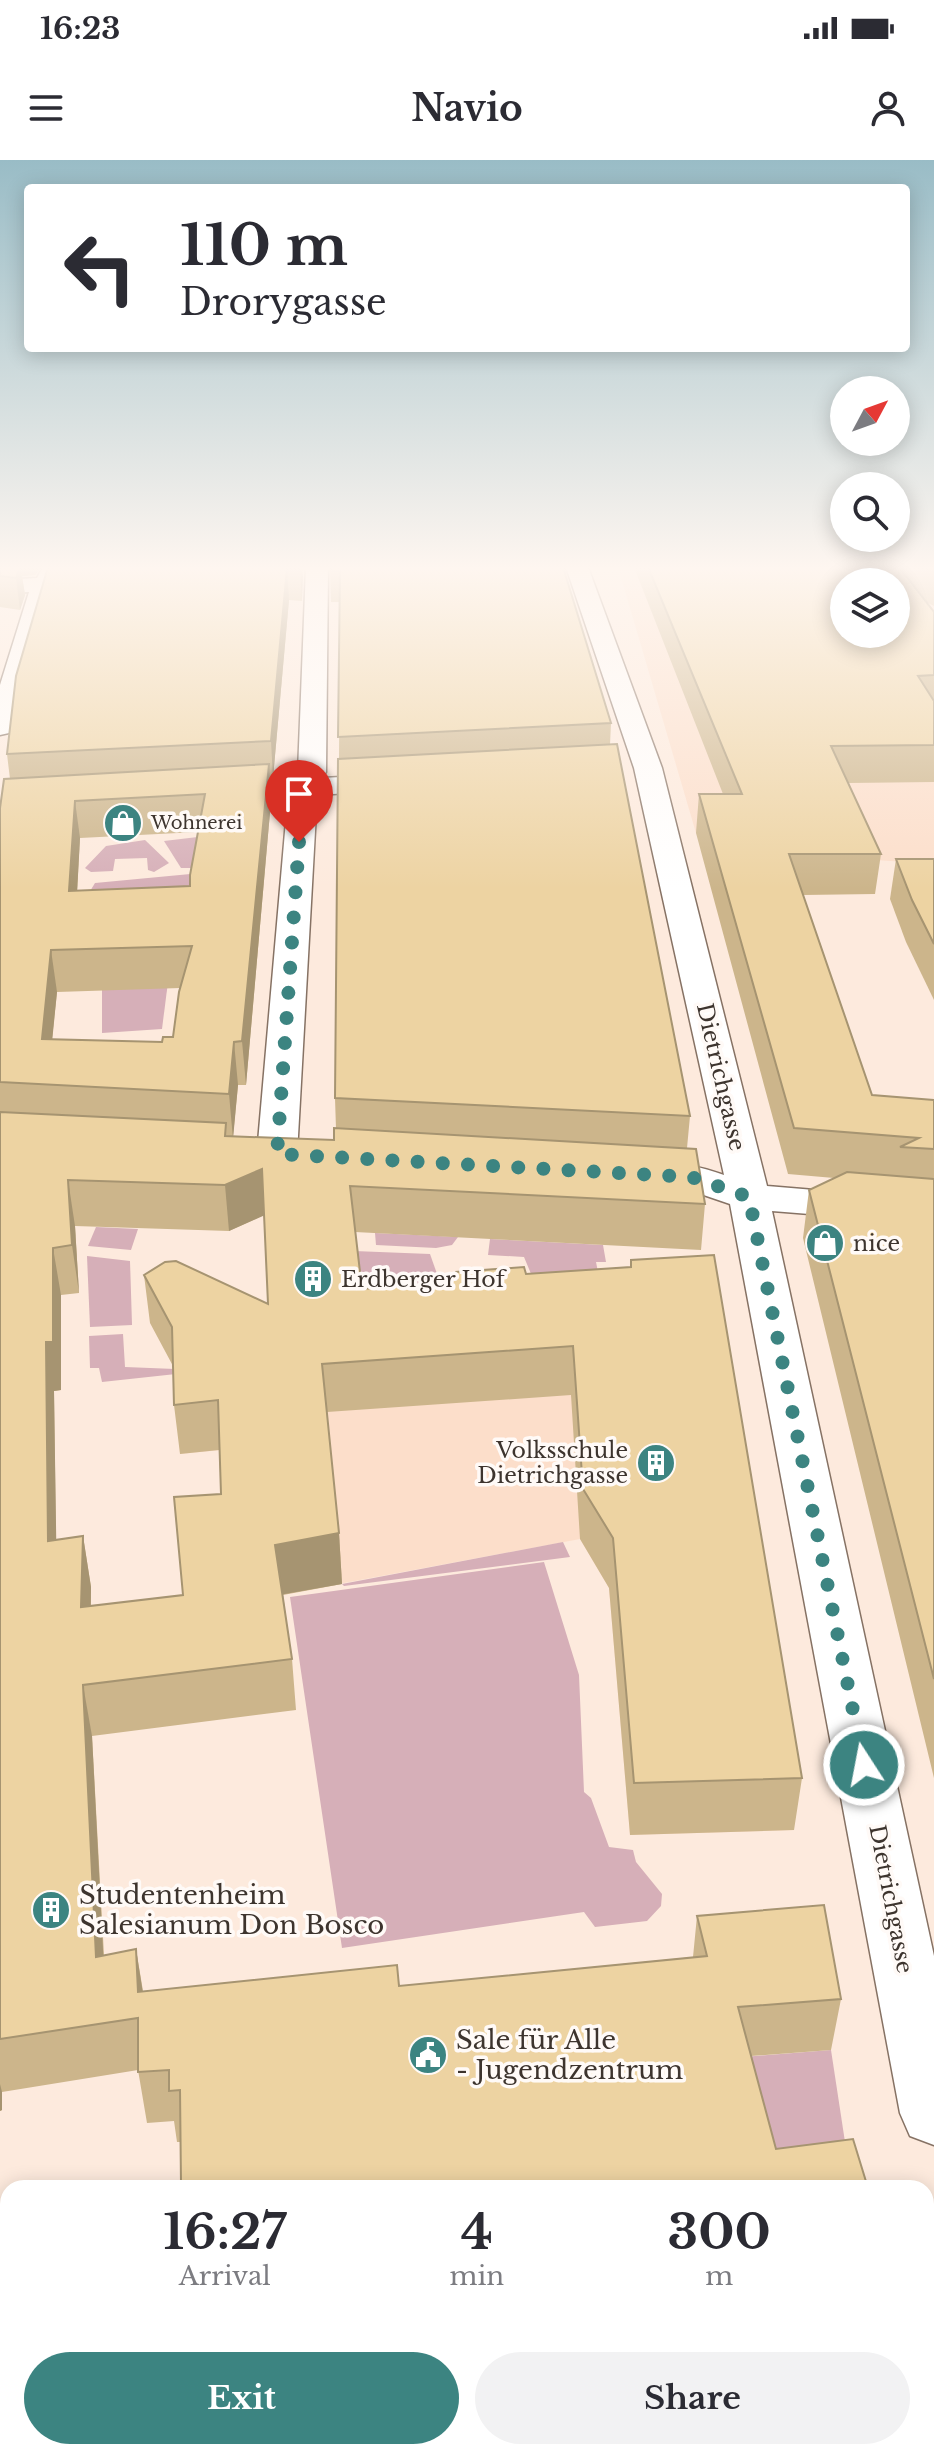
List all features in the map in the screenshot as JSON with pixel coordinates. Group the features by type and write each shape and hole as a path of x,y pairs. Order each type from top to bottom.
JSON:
{"street":[{"path":"0,727 17,674"},
{"path":"277,1154 303,787 312,772 312,674"},
{"name":"Dietrichgasse","path":"615,674 648,768 749,1197 934,2113"},
{"path":"617,770 648,768"},
{"path":"184,794 428,780"},
{"path":"597,1172 691,1177 749,1197 934,1212"}],"shaded area":[{"path":"649,674 934,674 934,864 818,856 738,833 696,833"},
{"path":"206,836 201,868 181,868 164,841"},
{"path":"145,840 169,863 154,872 148,870 147,858 115,859 113,871 91,872 85,868 106,846"},
{"path":"201,873 199,886 78,911 95,883"},
{"path":"168,982 162,1029 102,1033 102,985"},
{"path":"96,1227 138,1229 131,1250 88,1246"},
{"path":"375,1233 458,1237 452,1245 436,1248 376,1245"},
{"path":"490,1239 603,1245 606,1262 596,1262 599,1277 534,1281 524,1257 488,1255"},
{"path":"354,1251 430,1254 442,1288 355,1311"},
{"path":"87,1256 130,1261 132,1325 90,1327"},
{"path":"123,1334 125,1367 175,1369 176,1374 102,1382 99,1368 90,1368 89,1336"},
{"path":"715,1336 794,1830 630,1835 609,1588 580,1539 226,1605 222,1450 180,1454 178,1397"},
{"path":"563,1542 570,1557 342,1584"},
{"path":"544,1562 579,1675 584,1792 591,1798 609,1847 633,1850 636,1862 662,1894 661,1906 647,1921 595,1927 584,1912 342,1948 290,1597"},
{"path":"831,2050 851,2180 762,2180 731,2058"}],"building":[{"path":"277,674 271,741 7,754 16,676"},
{"path":"339,674 596,674 611,723 338,737"},
{"path":"692,674 934,674 918,676 934,701 934,745 831,746 881,854 789,854 872,1095 934,1100 934,1149 900,1147 919,1138 794,1128 699,794 742,794"},
{"path":"617,744 690,1116 335,1098 338,759"},
{"path":"269,764 242,1041 234,1042 229,1094 0,1082 0,808 4,779","holes":["205,794 190,886 69,891 75,801","192,946 179,992 173,1037 163,1037 162,1042 42,1039 51,950"]},
{"path":"896,859 934,859 934,944 912,900"},
{"path":"0,1112 226,1123 225,1136 334,1140 334,1128 696,1149 705,1204 350,1186 362,1289 452,1283 451,1279 457,1279 456,1272 524,1267 526,1274 631,1267 631,1260 714,1255 802,1778 634,1783 613,1538 583,1489 573,1346 322,1364 339,1533 275,1545 292,1659 83,1685 96,1957 136,1949 138,1992 397,1965 399,1986 707,1956 697,1916 824,1905 841,1999 738,2007 776,2149 853,2139 866,2180 181,2180 180,2090 169,2091 169,2070 138,2072 138,2018 0,2039","holes":["262,1169 268,1304 176,1261 165,1262 144,1275 172,1327 174,1405 218,1400 221,1494 174,1497 183,1595 81,1607 83,1536 48,1541 46,1342 53,1342 53,1248 72,1245 68,1180 225,1185"]},
{"path":"847,1172 934,1179 934,1679 809,1190"}],"place":[{"name":"Wohnerei","path":"123,823"},
{"name":"nice","path":"825,1243"},
{"name":"Erdberger Hof","path":"313,1279"},
{"name":"Volksschule Dietrichgasse","path":"656,1463"},
{"name":"Studentenheim Salesianum Don Bosco","path":"51,1910"},
{"name":"Sale für Alle - Jugendzentrum","path":"428,2055"}],"route":[{"path":"299,842 277,1154 691,1177 749,1197 864,1765"}]}
